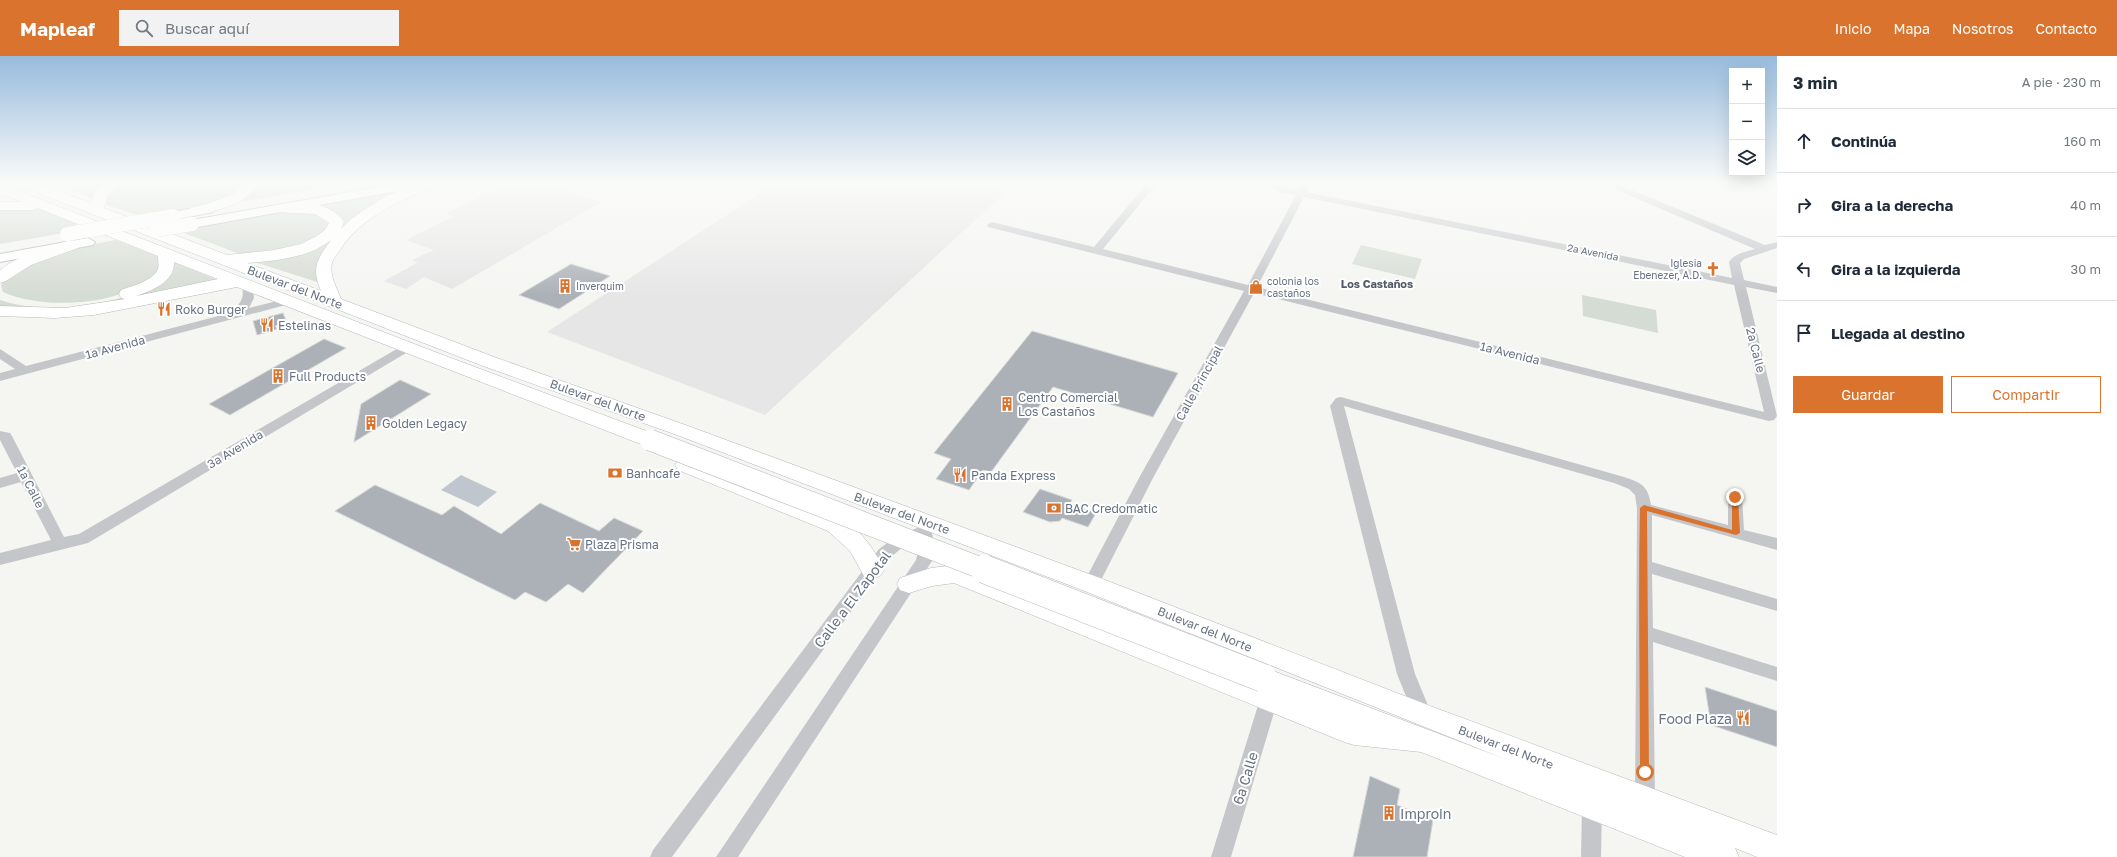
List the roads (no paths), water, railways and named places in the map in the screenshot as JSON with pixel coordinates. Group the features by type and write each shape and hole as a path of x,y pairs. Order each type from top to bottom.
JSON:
{"highway":[{"name":"Bulevar del Norte","path":"83,220 640,436 1266,688 1422,728 1645,799 1777,850"},
{"name":"Bulevar del Norte","path":"123,220 490,362 692,435 1091,584 1309,670 1422,728 1592,806 1723,857"},
{"path":"224,259 282,254 320,240 335,230 337,222 336,220"},
{"path":"334,302 324,278 324,263 334,245 351,226 359,220"},
{"path":"0,278 9,270 22,263 76,240"},
{"path":"0,296 8,300 28,304 50,306 83,304 114,298 139,290 157,280 166,268 166,253"},
{"path":"0,310 47,314 73,312 100,309 210,285 243,283"},
{"path":"692,435 698,441 959,544 1291,669 1309,670"},
{"path":"640,436 650,450 836,525 853,538 863,550 872,570"},
{"path":"853,538 866,539 884,537 889,533 891,528 885,514"},
{"path":"959,544 943,549 938,559 940,564 956,574 1266,688"},
{"path":"909,584 931,577 956,574"}],"main road":[{"path":"0,258 155,220"},
{"path":"0,246 76,240 181,220"}],"street":[{"path":"1096,251 1121,220"},
{"name":"Calle Principal","path":"1091,584 1143,485 1287,220"},
{"name":"2a Avenida","path":"1454,220 1777,290"},
{"path":"1697,220 1765,249 1777,245"},
{"name":"1a Avenida","path":"992,225 1769,417"},
{"name":"2a Calle","path":"1765,249 1735,260 1771,415 1769,417"},
{"name":"1a Avenida","path":"230,318 243,309 250,300 250,292 243,283"},
{"name":"1a Avenida","path":"0,377 230,318 289,301"},
{"name":"3a Avenida","path":"0,560 60,543 83,539 402,345"},
{"path":"0,353 25,371"},
{"path":"1422,728 1406,674 1337,406 1339,402 1619,480 1634,486 1642,493 1644,508 1642,565 1645,799"},
{"name":"1a Calle","path":"0,435 5,436 60,543"},
{"path":"0,483 25,476"},
{"path":"1735,497 1736,533"},
{"path":"1644,508 1777,544"},
{"path":"726,857 924,561 926,552 924,530"},
{"name":"Calle a El Zapotal","path":"660,857 872,570 891,547 924,530"},
{"path":"0,566 60,543"},
{"path":"1642,565 1777,605"},
{"path":"1644,632 1777,674"},
{"name":"6a Calle","path":"1221,857 1266,688"},
{"path":"1591,857 1592,806"}],"place":[{"name":"Iglesia Ebenezer, A.D.","path":"1713,269"},
{"name":"Inverquim","path":"565,286"},
{"name":"colonia los castaños","path":"1256,287"},
{"name":"Roko Burger","path":"164,309"},
{"name":"Estelinas","path":"267,325"},
{"name":"Full Products","path":"278,376"},
{"name":"Centro Comercial Los Castaños","path":"1007,404"},
{"name":"Golden Legacy","path":"371,423"},
{"name":"Banhcafe","path":"615,473"},
{"name":"Panda Express","path":"960,475"},
{"name":"BAC Credomatic","path":"1054,508"},
{"name":"Plaza Prisma","path":"574,544"},
{"name":"Food Plaza","path":"1743,718"},
{"name":"Improin","path":"1389,813"}],"district":[{"name":"Los Castaños","path":"1377,283"}]}
